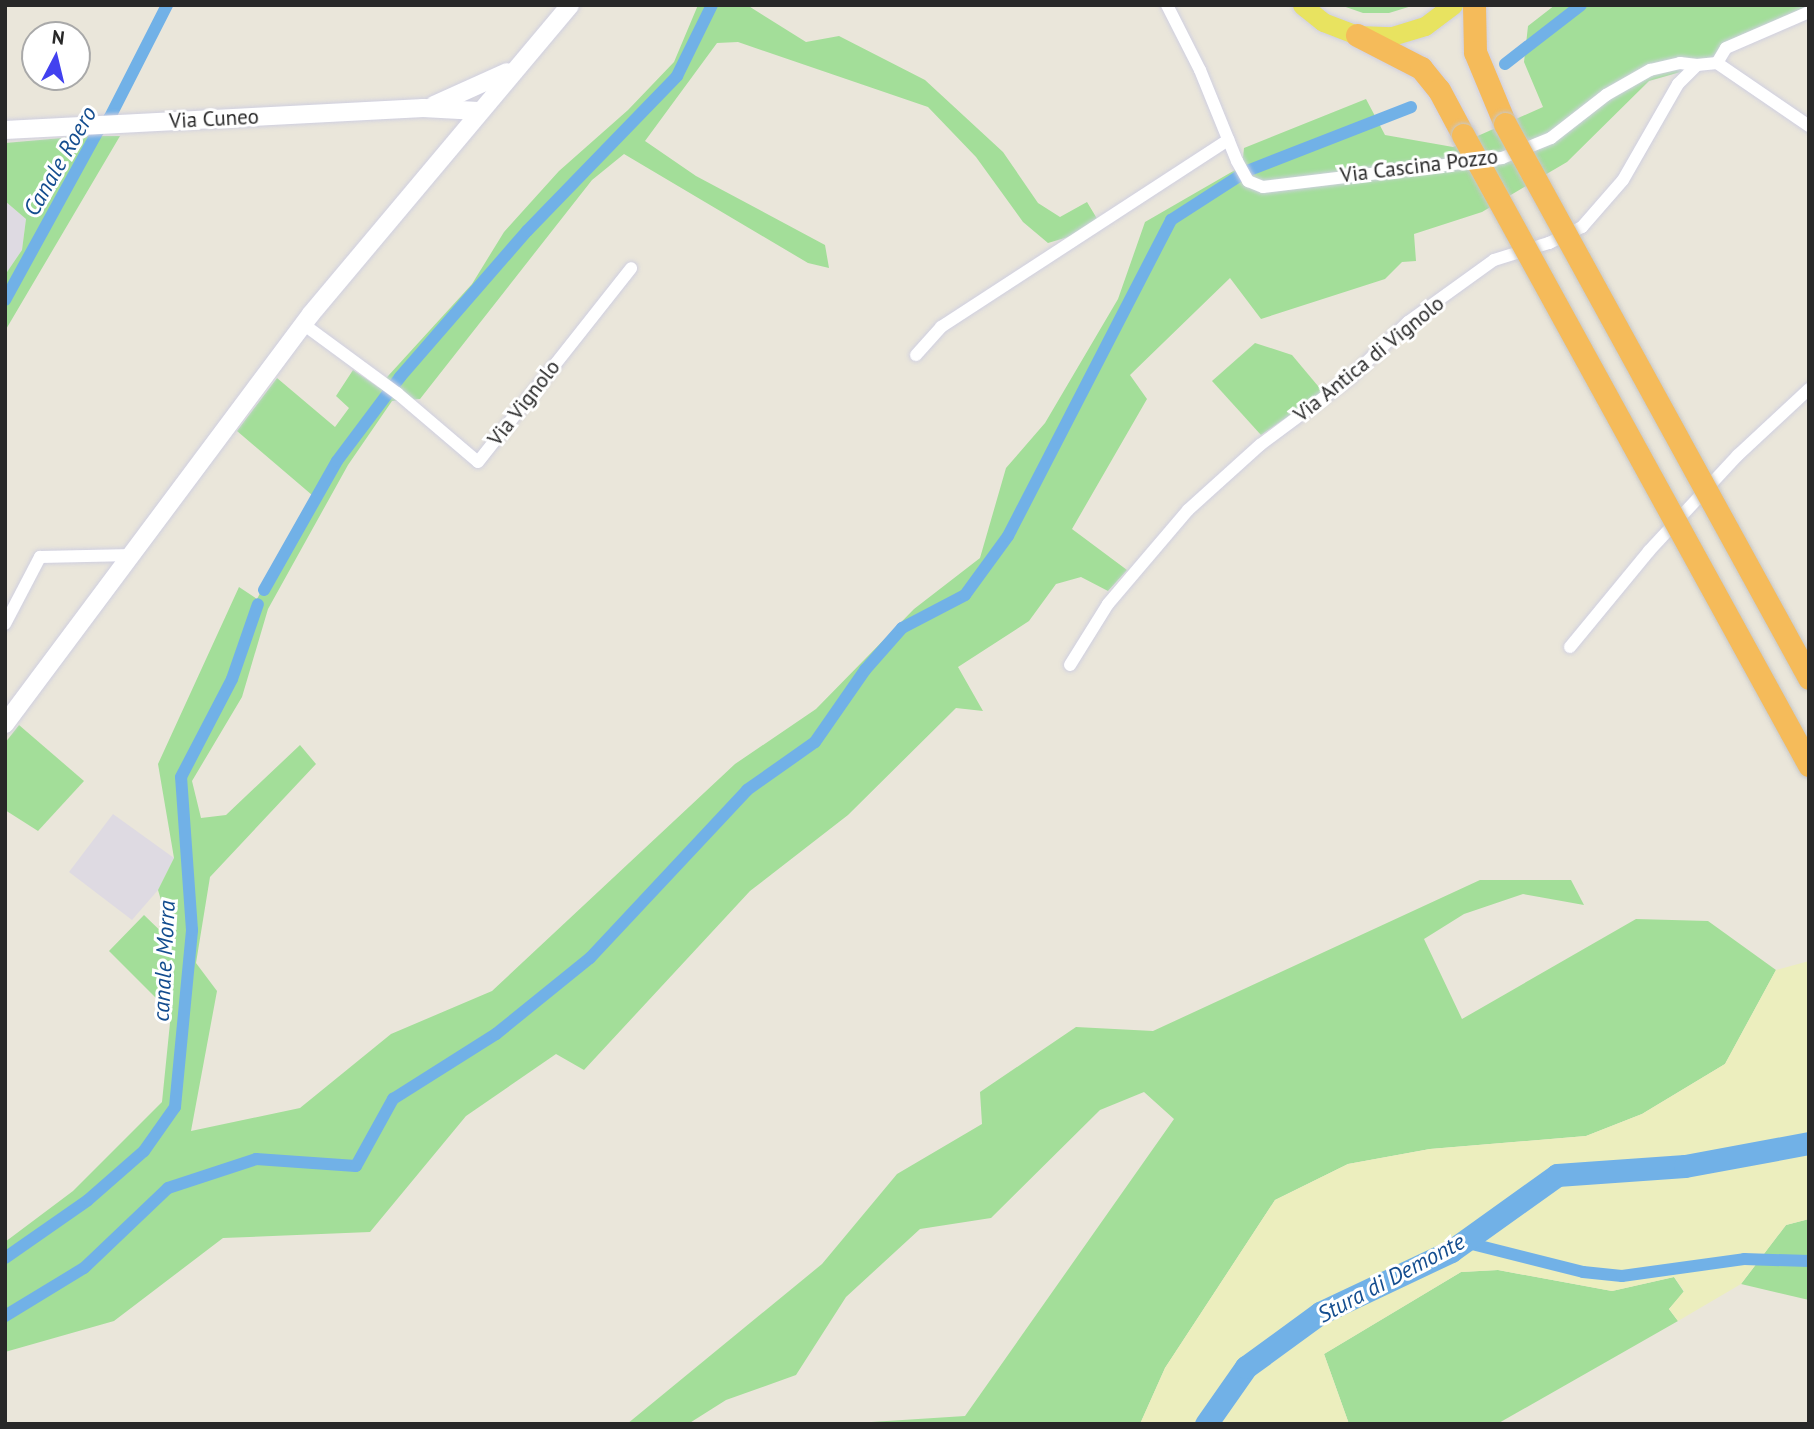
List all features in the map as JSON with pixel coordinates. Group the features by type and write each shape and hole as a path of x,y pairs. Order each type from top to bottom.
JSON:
{"highway":[{"path":"1474,5 1475,52 1505,124 1809,678"},
{"path":"1357,35 1421,68 1439,90 1809,765"}],"main road":[{"path":"5,724 303,324 456,136 570,5"},
{"path":"1303,5 1323,22 1357,35 1392,36 1425,26 1453,5"},
{"name":"Via Cuneo","path":"423,108 458,96 517,67"},
{"path":"458,96 478,111"},
{"name":"Via Cuneo","path":"5,130 423,108 478,111"},
{"path":"441,109 456,136"}],"street":[{"name":"Via Cascina Pozzo","path":"1167,5 1200,70 1237,161 1251,184 1287,185 1342,174 1502,158 1551,138 1606,95 1650,70 1679,63 1697,65"},
{"path":"1717,63 1726,48 1809,12"},
{"path":"1697,65 1717,63 1809,126"},
{"name":"Via Antica di Vignolo","path":"1070,665 1108,604 1188,510 1260,445 1350,378 1408,322 1494,260 1549,243 1582,227 1623,180 1678,84 1697,65"},
{"path":"916,355 941,327 1228,140"},
{"name":"Via Vignolo","path":"303,324 397,393 478,462 631,268"},
{"path":"1570,647 1649,551 1738,455 1809,388"},
{"path":"5,624 40,557 133,555"}],"shaded area":[{"path":"5,201 26,219 22,250 5,275"},
{"path":"113,814 174,858 158,890 132,920 69,872"}],"green space":[{"path":"698,5 747,5 806,42 839,36 925,80 1003,152 1038,203 1060,217 1087,202 1102,227 1048,243 1023,222 976,157 928,107 738,42 717,43 645,141 696,176 825,245 829,268 808,263 624,154 592,180 420,399 392,401 348,465 268,609 242,697 192,781 201,818 226,815 300,745 316,764 210,877 196,963 217,991 191,1131 300,1108 391,1034 492,991 735,764 816,709 914,609 980,558 1006,468 1045,423 1118,299 1145,222 1242,166 1244,148 1366,99 1385,135 1453,147 1543,107 1524,62 1528,26 1555,5 1808,5 1698,67 1649,81 1567,162 1482,212 1414,234 1416,261 1402,262 1385,279 1261,319 1230,278 1130,375 1147,399 1072,529 1127,570 1108,591 1081,577 1056,584 1029,621 958,667 983,711 956,708 848,815 750,891 584,1070 556,1054 466,1116 370,1232 223,1238 114,1321 5,1352 5,1242 73,1191 162,1102 171,1013 109,951 144,915 174,944 158,890 174,858 158,764 239,587 257,599 312,495 237,431 277,378 335,427 349,408 336,396 353,370 378,387 472,284 504,232 559,171 628,110 674,62"},
{"path":"1340,5 1415,5 1389,13 1363,13"},
{"path":"85,136 120,136 5,331 5,275 22,250 26,219 5,201 5,143"},
{"path":"1255,343 1292,355 1323,392 1261,435 1212,381"},
{"path":"19,725 84,781 38,831 5,810 5,743"},
{"path":"1480,880 1571,880 1584,905 1523,894 1464,914 1424,939 1462,1019 1636,919 1708,921 1776,970 1725,1064 1642,1114 1586,1136 1430,1149 1348,1164 1275,1200 1165,1368 1140,1424 840,1424 965,1416 1174,1119 1144,1092 1100,1110 991,1218 920,1229 846,1297 796,1375 726,1400 688,1424 627,1424 822,1264 897,1174 982,1124 980,1092 1076,1027 1153,1031"},
{"path":"1809,1219 1809,1300 1741,1284 1786,1225"},
{"path":"1498,1270 1612,1291 1674,1277 1684,1292 1669,1309 1678,1321 1497,1424 1349,1424 1324,1354 1461,1272"}],"sand":[{"path":"1809,961 1809,1219 1786,1225 1741,1284 1678,1321 1669,1309 1684,1291 1674,1277 1612,1291 1498,1270 1461,1272 1324,1354 1349,1424 1140,1424 1165,1368 1275,1200 1348,1164 1430,1149 1586,1136 1642,1114 1725,1064 1776,970"}],"waterway":[{"name":"Canale Roero","path":"5,300 98,131 110,117 167,5"},
{"path":"264,590 337,461 400,377 527,231 677,76 712,5"},
{"path":"1505,64 1581,5"},
{"path":"5,1316 84,1268 168,1188 256,1159 356,1166 393,1099 496,1034 590,958 747,790 815,742 865,670 902,628 965,595 1008,536 1171,220 1247,171 1411,107"},
{"name":"canale Morra","path":"5,1258 88,1200 144,1151 175,1107 192,930 181,777 232,679 258,604"},
{"name":"Stura di Demonte","path":"1206,1424 1246,1367 1320,1313 1451,1251 1557,1175 1685,1166 1809,1143"},
{"path":"1464,1242 1583,1272 1622,1276 1744,1259 1809,1261"}]}
